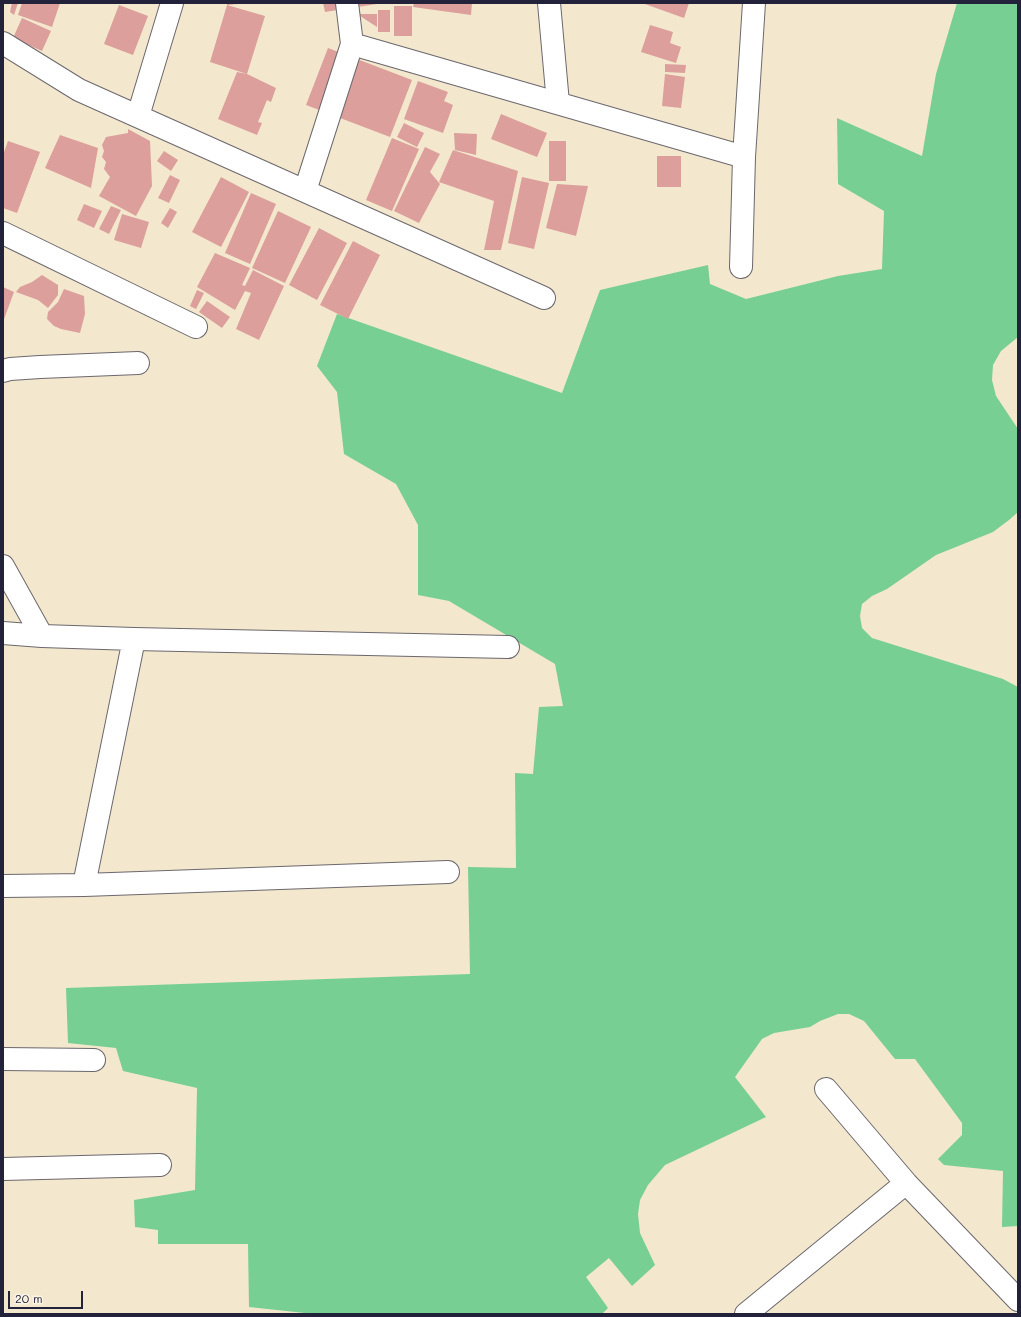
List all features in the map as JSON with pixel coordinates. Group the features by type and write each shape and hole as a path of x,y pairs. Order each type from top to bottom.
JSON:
{"street":[{"path":"138,116 172,3"},
{"path":"305,191 352,44 347,3"},
{"path":"549,3 558,103"},
{"path":"742,267 744,157 754,3"},
{"path":"3,42 80,90 544,298"},
{"path":"352,44 744,157"},
{"path":"3,233 196,327"},
{"path":"3,371 10,369 40,367 138,364"},
{"path":"3,566 42,636"},
{"path":"3,633 42,636 134,639 508,647"},
{"path":"84,885 134,639"},
{"path":"3,886 84,885 448,872"},
{"path":"3,1059 94,1060"},
{"path":"826,1089 906,1183 1018,1300"},
{"path":"3,1169 160,1165"},
{"path":"746,1314 906,1183"}],"green space":[{"path":"957,3 1018,3 1018,337 1001,351 993,365 992,380 996,396 1018,429 1018,512 993,532 936,555 887,589 872,596 862,604 860,616 862,628 872,638 1003,679 1018,687 1018,1226 1002,1227 1003,1171 944,1165 938,1159 962,1135 962,1123 915,1059 895,1059 864,1021 849,1014 838,1014 820,1021 810,1027 774,1033 762,1039 735,1077 766,1117 665,1165 648,1185 640,1200 638,1214 640,1233 655,1265 632,1286 609,1258 586,1277 608,1308 602,1314 314,1314 249,1307 248,1244 158,1244 158,1230 135,1227 134,1200 195,1190 197,1088 123,1071 116,1048 68,1043 66,988 470,974 468,867 516,868 515,773 533,774 539,707 563,706 555,664 449,601 418,595 418,525 396,484 344,454 337,392 317,366 337,314 562,393 600,290 708,265 710,284 746,299 838,276 882,269 884,211 838,184 837,118 922,156 936,74"}],"building":[{"path":"12,3 18,3 14,15 10,12"},
{"path":"22,3 60,3 52,27 18,15"},
{"path":"227,3 238,3 238,4 227,5"},
{"path":"323,3 377,3 377,4 325,12"},
{"path":"414,3 472,3 471,15 413,7"},
{"path":"642,3 689,3 684,18"},
{"path":"119,5 148,16 133,55 104,44"},
{"path":"227,5 265,16 247,74 210,62"},
{"path":"394,6 412,6 412,36 394,36"},
{"path":"378,10 390,10 390,32 378,32"},
{"path":"357,14 377,14 377,27"},
{"path":"22,18 51,31 42,51 13,38"},
{"path":"650,25 673,32 670,43 681,47 676,63 641,52"},
{"path":"328,48 412,80 390,137 306,105"},
{"path":"665,64 686,65 685,73 665,72"},
{"path":"237,72 247,74 276,88 271,102 267,100 258,122 262,123 257,135 218,119"},
{"path":"665,74 685,77 681,108 662,106"},
{"path":"418,81 448,92 444,101 453,105 443,133 404,119"},
{"path":"501,114 547,133 537,157 491,139"},
{"path":"404,123 424,133 417,147 397,137"},
{"path":"128,129 150,141 152,186 136,216 99,196 110,177 104,169 106,162 102,157 104,151 102,145 106,137 128,133"},
{"path":"454,133 477,134 476,155 455,150"},
{"path":"60,135 98,148 91,188 45,168"},
{"path":"392,138 419,149 392,211 366,200"},
{"path":"8,141 40,152 17,213 3,208 3,155"},
{"path":"549,141 566,141 566,181 549,181"},
{"path":"425,147 440,154 430,172 440,184 419,223 394,211"},
{"path":"453,150 518,171 501,250 484,250 494,201 439,182"},
{"path":"164,151 178,160 171,171 157,161"},
{"path":"657,156 681,156 681,187 657,187"},
{"path":"170,175 180,180 169,203 158,198"},
{"path":"221,177 249,192 221,247 192,232"},
{"path":"522,177 549,183 534,249 508,243"},
{"path":"557,184 588,186 576,236 546,228"},
{"path":"251,193 276,204 250,264 225,253"},
{"path":"84,204 102,211 94,228 77,220"},
{"path":"111,206 121,210 109,234 99,229"},
{"path":"170,208 177,212 168,228 161,223"},
{"path":"278,211 311,227 285,283 252,268"},
{"path":"122,214 149,222 141,248 114,240"},
{"path":"319,228 347,243 317,300 289,285"},
{"path":"353,241 380,255 348,319 320,305"},
{"path":"215,253 250,268 242,285 245,286 253,270 284,286 259,340 236,329 251,293 245,291 235,310 197,287"},
{"path":"42,275 58,285 58,295 48,308 38,300 16,292 20,287 32,282"},
{"path":"3,287 14,292 3,322"},
{"path":"64,289 84,296 85,314 80,333 61,329 54,326 47,319 48,312 58,302"},
{"path":"197,290 204,293 196,309 190,306"},
{"path":"207,301 230,317 222,328 199,312"}]}
